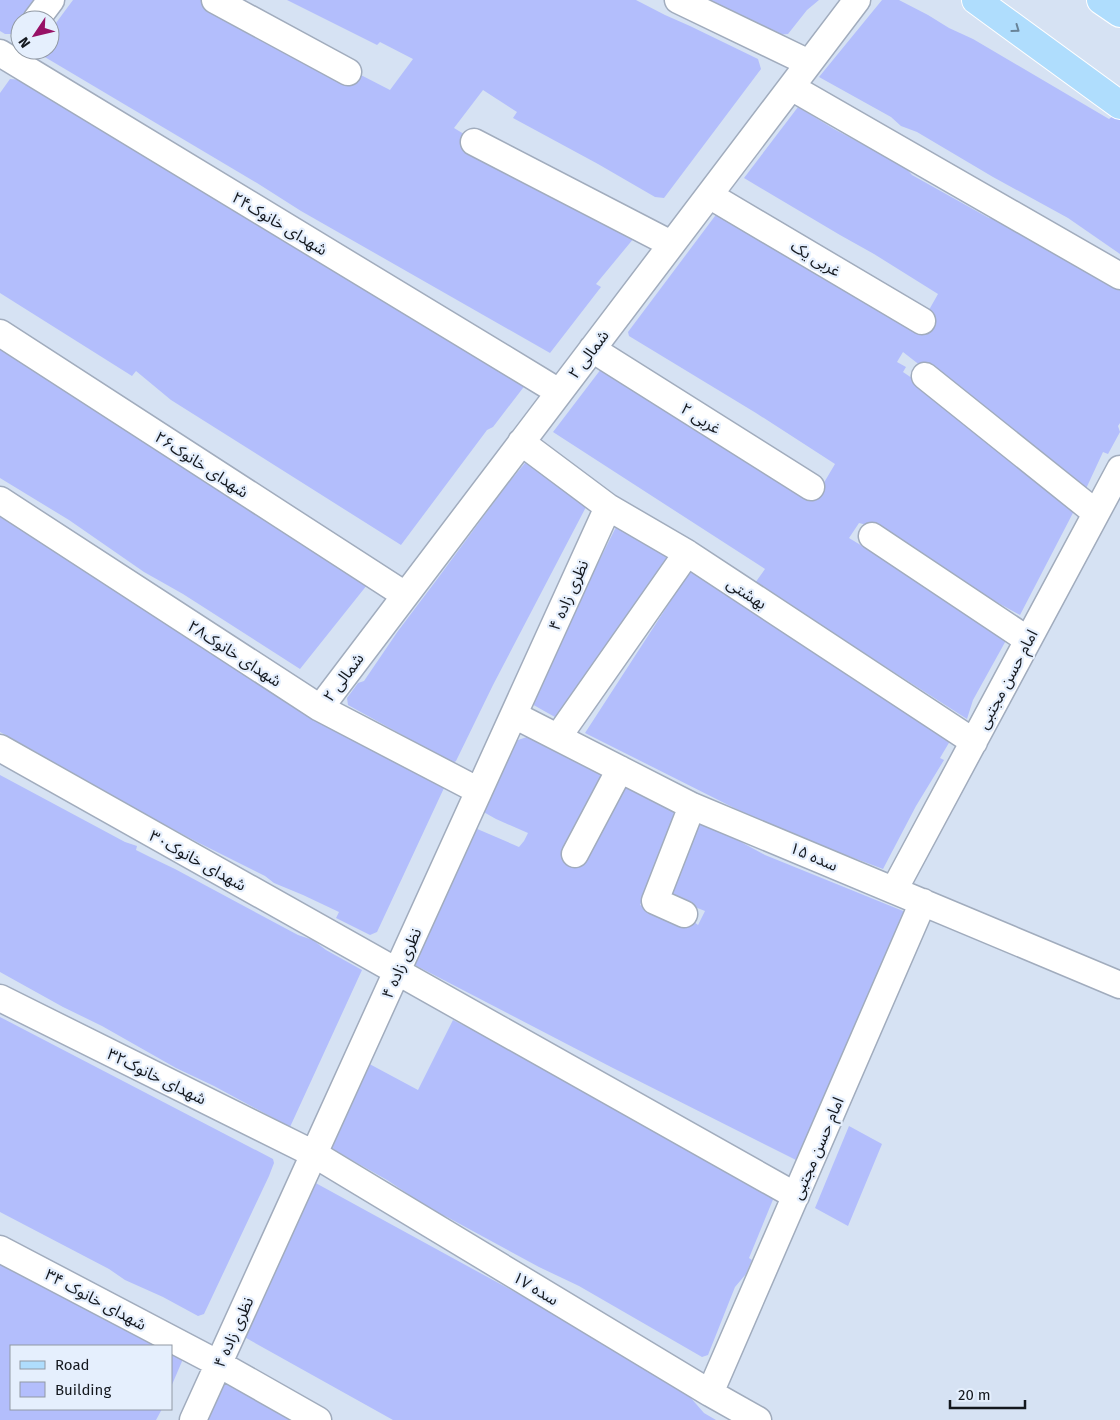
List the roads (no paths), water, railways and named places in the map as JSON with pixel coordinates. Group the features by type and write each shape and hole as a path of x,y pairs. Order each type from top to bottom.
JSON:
{"main road":[{"path":"976,0 1120,105"},
{"path":"1101,0 1120,13"}],"street":[{"path":"215,0 348,72"},
{"path":"678,0 809,63"},
{"name":"شمالی ۲","path":"320,708 857,0"},
{"name":"شهدای خانوک۲۴","path":"9,51 559,392"},
{"path":"791,87 1120,276"},
{"path":"474,142 672,244"},
{"name":"غربی یک","path":"709,195 922,321"},
{"name":"شهدای خانوک۲۶","path":"0,333 404,596"},
{"name":"۲ غربی","path":"592,349 811,486"},
{"path":"925,376 1096,513"},
{"name":"بهشتی","path":"521,442 608,507 687,553 974,742"},
{"name":"امام حسن مجتبی","path":"894,890 1120,468"},
{"name":"شهدای خانوک۲۸","path":"0,500 320,708 479,791"},
{"name":"نظری زاده ۴","path":"193,1420 608,507"},
{"path":"872,536 1028,640"},
{"path":"558,737 687,553"},
{"name":"سده ۱۵","path":"514,715 692,806 1120,985"},
{"name":"شهدای خانوک۳۰","path":"0,748 796,1196"},
{"path":"575,854 620,769"},
{"path":"684,914 655,901 692,806"},
{"name":"امام حسن مجتبی","path":"710,1393 923,902"},
{"name":"شهدای خانوک۳۲","path":"0,998 314,1154"},
{"name":"سده ۱۷","path":"314,1154 710,1393 758,1420"},
{"name":"۳۴ شهدای خانوک","path":"0,1248 218,1364 318,1420"}]}
